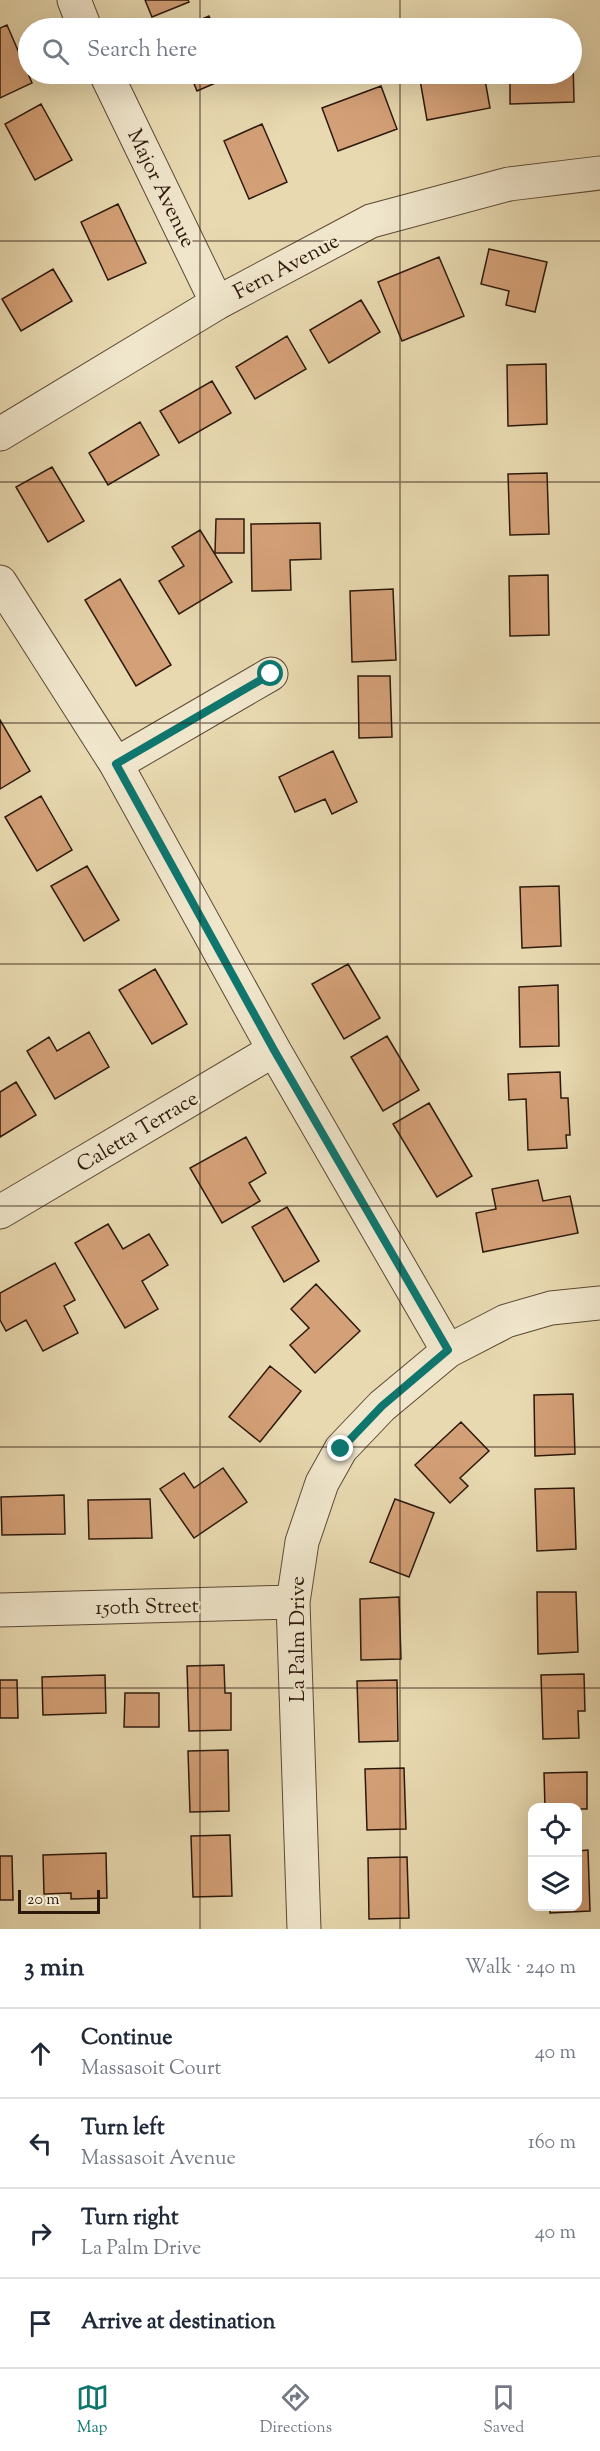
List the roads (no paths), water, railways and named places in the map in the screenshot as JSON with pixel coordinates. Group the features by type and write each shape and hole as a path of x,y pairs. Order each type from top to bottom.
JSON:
{"street":[{"path":"75,0 81,18"},
{"name":"Major Avenue","path":"111,84 217,303"},
{"name":"Fern Avenue","path":"0,434 217,303 371,221 509,184 600,173"},
{"path":"0,582 116,764 274,1050 448,1350"},
{"path":"116,764 271,674"},
{"name":"Caletta Terrace","path":"0,1212 274,1050"},
{"name":"La Palm Drive","path":"304,1929 293,1602 296,1570 309,1518 322,1484 341,1449 382,1406 448,1350 483,1331 522,1316 552,1308 600,1303"},
{"name":"150th Street","path":"0,1610 293,1602"}]}
